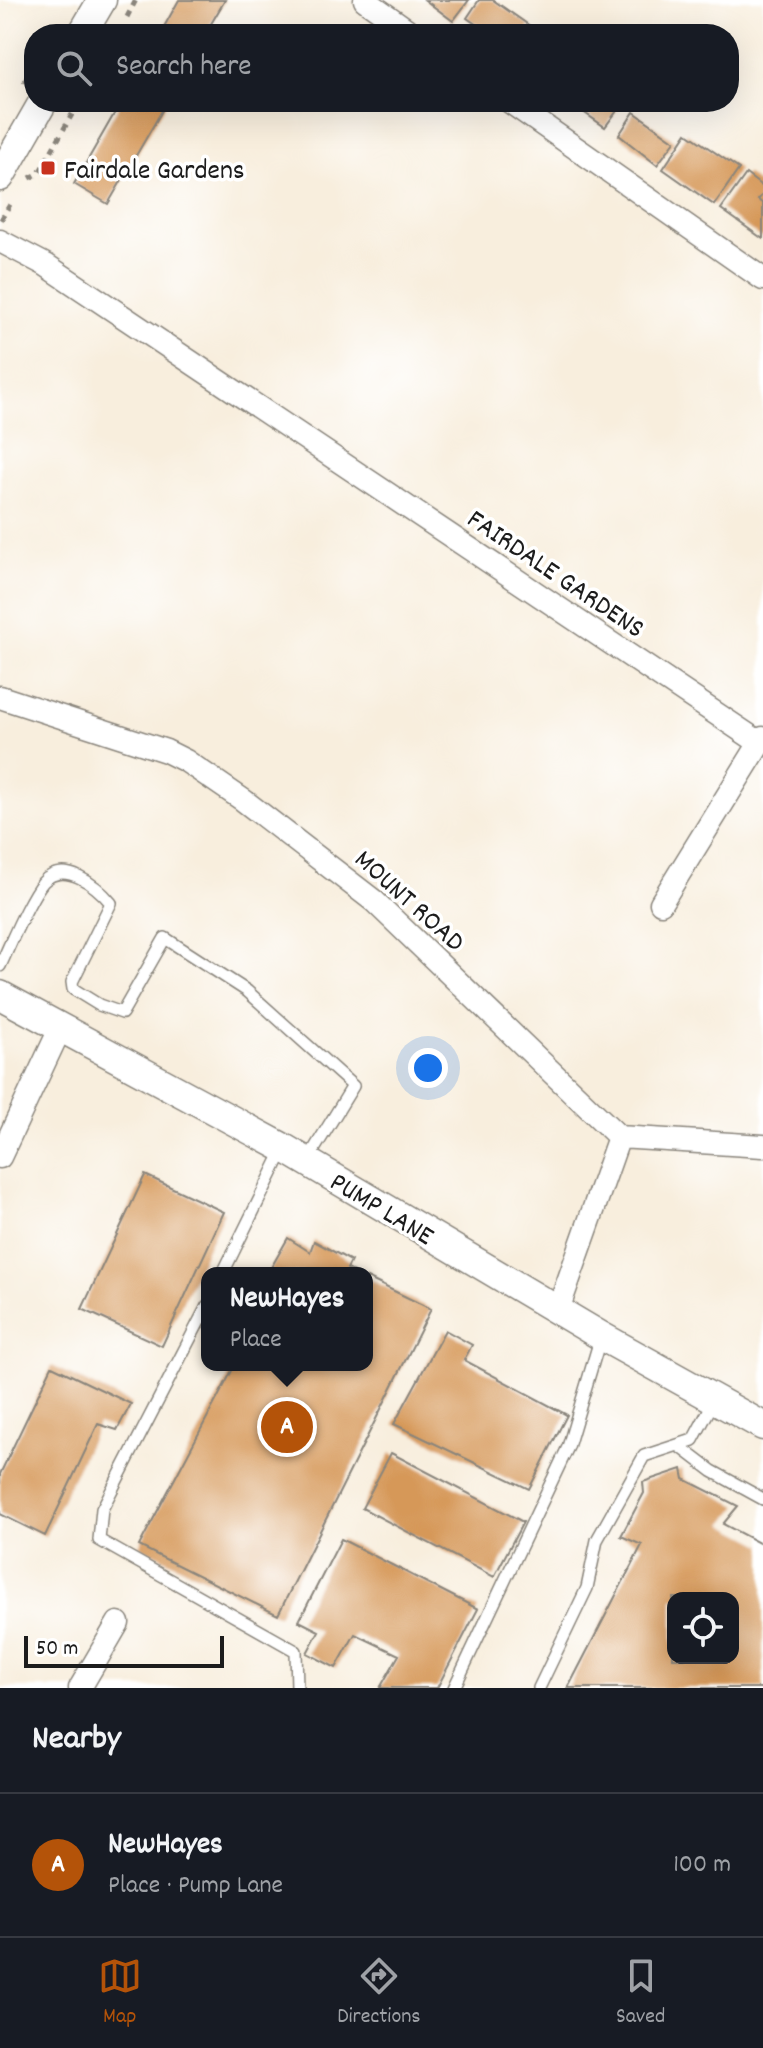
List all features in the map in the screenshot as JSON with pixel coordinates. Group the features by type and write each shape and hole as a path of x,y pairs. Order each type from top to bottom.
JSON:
{"street":[{"path":"88,24 102,0"},
{"path":"365,0 399,24"},
{"path":"0,177 37,112"},
{"path":"524,112 763,279"},
{"name":"FAIRDALE GARDENS","path":"0,241 46,265 761,741 661,903"},
{"name":"MOUNT ROAD","path":"0,697 166,751 243,800 374,901 619,1137"},
{"name":"PUMP LANE","path":"0,995 296,1155 601,1336 763,1426"},
{"path":"0,1157 60,1029"},
{"path":"558,1310 619,1137 763,1146"},
{"path":"80,1688 118,1623"}],"lane":[{"path":"0,966 44,881 60,873 83,878 102,891 111,903 72,982 73,989 99,1005 122,1013 165,938 247,991 353,1086 296,1155 227,1267"},
{"path":"201,1318 102,1509 99,1540 296,1651 297,1688"},
{"path":"454,1688 568,1447 601,1336"},
{"path":"539,1688 587,1588 597,1540 644,1456 693,1440 714,1401"},
{"path":"678,1445 712,1471 763,1499"}],"building":[{"path":"179,0 225,0 211,24 166,24"},
{"path":"425,0 469,0 453,21"},
{"path":"479,0 493,0 527,24 476,24 467,18"},
{"path":"115,112 161,112 108,204 74,184"},
{"path":"583,112 616,112 605,127"},
{"path":"634,112 675,141 657,165 619,135"},
{"path":"687,133 739,169 714,205 663,169"},
{"path":"746,174 763,187 763,194 758,200 763,203 763,239 721,209"},
{"path":"145,1175 224,1212 162,1346 82,1309"},
{"path":"288,1238 310,1252 314,1241 351,1261 348,1267 271,1267"},
{"path":"373,1281 431,1309 278,1615 139,1546 232,1371 373,1371"},
{"path":"445,1330 472,1345 464,1360 567,1415 529,1489 394,1424"},
{"path":"52,1366 131,1404 117,1430 98,1424 45,1536 0,1514 0,1474"},
{"path":"391,1453 523,1522 494,1577 362,1508"},
{"path":"682,1469 684,1479 738,1506 723,1524 763,1545 763,1688 568,1688 642,1545 621,1536 644,1493 643,1482"},
{"path":"341,1539 478,1609 437,1688 380,1688 399,1655 355,1634 336,1668 307,1653 319,1631 299,1621"}],"place":[{"name":"Fairdale Gardens","path":"48,168"},
{"name":"NewHayes","path":"287,1427"}]}
